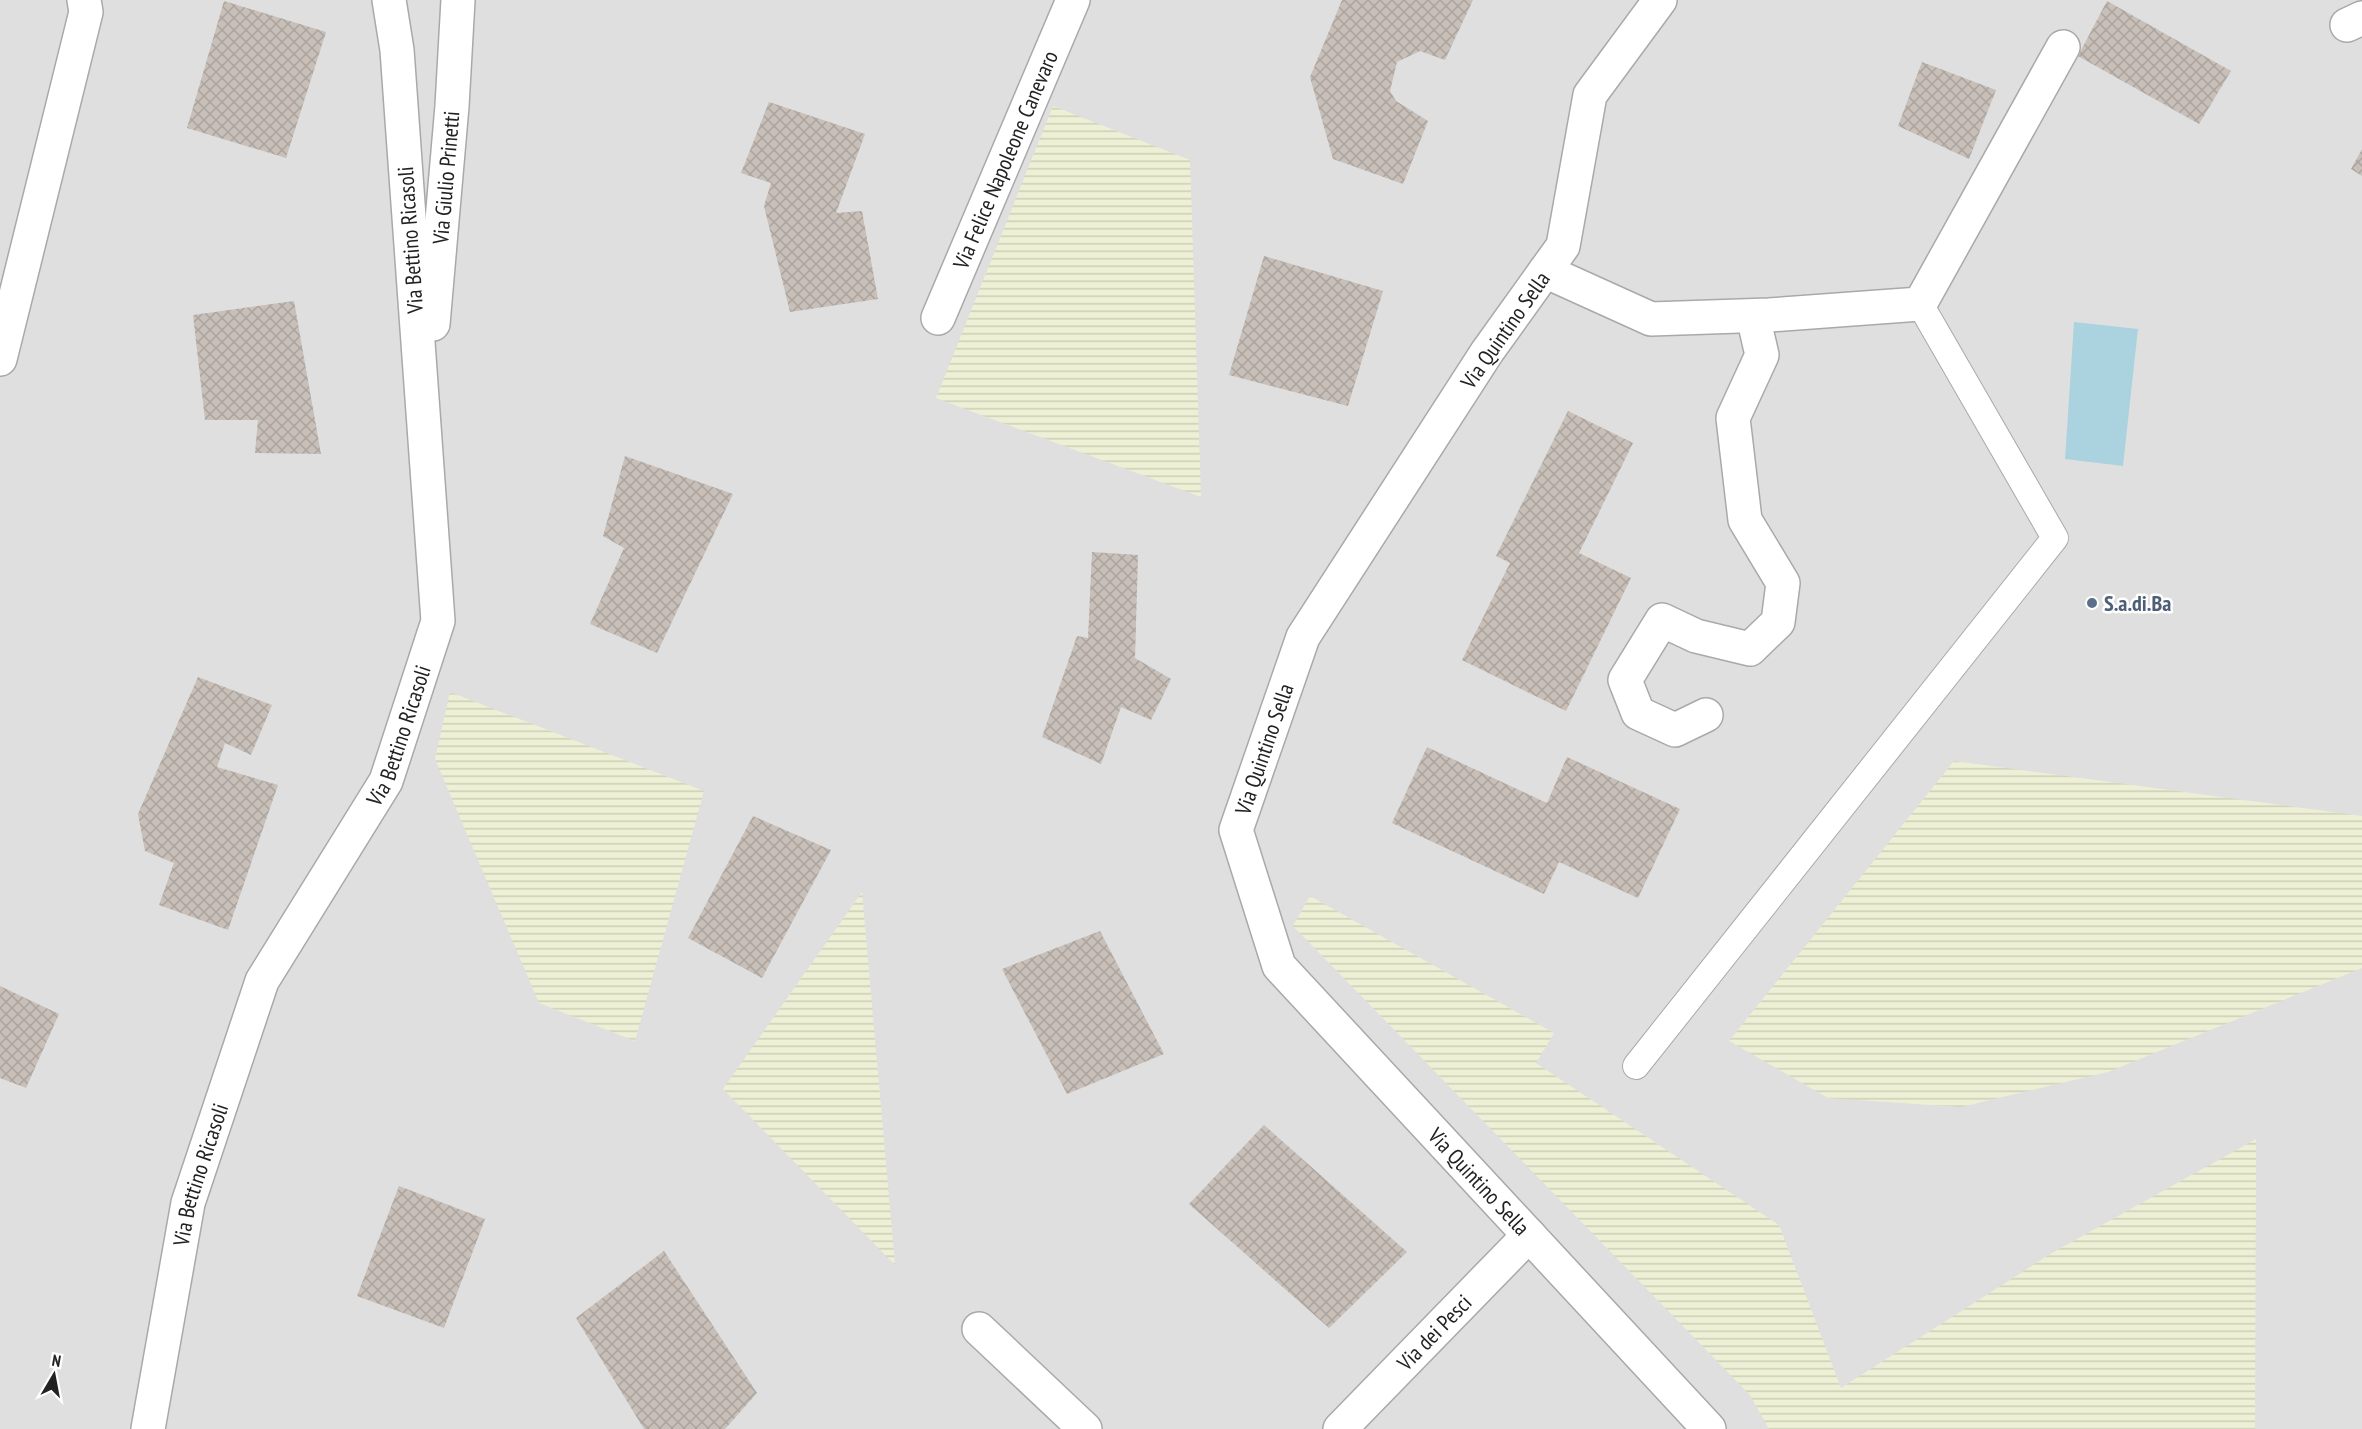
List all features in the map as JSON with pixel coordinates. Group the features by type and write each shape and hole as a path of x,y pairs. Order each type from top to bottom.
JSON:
{"street":[{"path":"0,359 86,12 84,0"},
{"name":"Via Bettino Ricasoli","path":"148,1429 188,1203 262,981 386,781 438,621 397,50 389,0"},
{"name":"Via Giulio Prinetti","path":"424,426 452,106 458,0"},
{"name":"Via Felice Napoleone Canevaro","path":"938,318 1073,0"},
{"name":"Via Quintino Sella","path":"1660,0 1590,95 1563,246 1481,362 1304,638 1236,830 1279,966 1709,1429"},
{"path":"1545,272 1651,319 1753,316 1920,304 2062,47"},
{"path":"1706,715 1675,730 1638,713 1625,680 1662,620 1696,636 1750,649 1778,622 1782,583 1745,520 1733,418 1762,355 1753,316"},
{"name":"Via dei Pesci","path":"1340,1429 1528,1235"},
{"path":"979,1329 1085,1429"}],"lane":[{"path":"1636,1066 2055,538 1920,304"}],"shaded area":[{"path":"0,0 2362,0 2362,1429 0,1429"}],"green space":[{"path":"1053,106 1190,160 1201,497 936,398"},
{"path":"450,692 704,791 635,1041 539,1003 435,759"},
{"path":"1954,761 2362,816 2362,968 2108,1072 1961,1107 1828,1098 1729,1041"},
{"path":"862,892 895,1265 723,1089"},
{"path":"1310,896 1554,1033 1536,1063 1779,1225 1841,1388 2052,1253 2256,1139 2255,1429 1769,1429 1750,1395 1293,926"}],"water":[{"path":"2074,322 2138,329 2123,466 2065,459"}],"building":[{"path":"1342,0 1473,0 1445,60 1420,51 1397,62 1390,91 1396,101 1428,121 1403,184 1333,159 1310,77"},
{"path":"224,1 326,32 286,158 187,128"},
{"path":"2107,1 2231,71 2199,124 2078,56"},
{"path":"1922,62 1996,90 1969,159 1898,126"},
{"path":"769,102 865,134 836,213 862,211 878,299 790,312 764,206 771,183 741,173"},
{"path":"2362,149 2362,176 2351,169"},
{"path":"1264,256 1383,291 1348,406 1229,375"},
{"path":"294,301 321,454 255,453 258,420 205,420 193,315"},
{"path":"1568,411 1633,443 1579,553 1631,578 1566,711 1462,660 1510,563 1496,556"},
{"path":"625,456 733,494 657,653 590,624 624,548 603,536"},
{"path":"1092,552 1138,555 1135,658 1171,679 1151,720 1121,707 1101,764 1042,737 1077,636 1088,638"},
{"path":"198,677 272,705 251,755 225,743 217,767 278,785 228,930 159,905 174,863 145,851 138,814"},
{"path":"1427,747 1547,803 1567,757 1680,809 1638,898 1559,862 1544,894 1392,823"},
{"path":"753,816 831,850 762,978 688,938"},
{"path":"1100,931 1164,1054 1067,1094 1002,969"},
{"path":"0,986 59,1014 26,1088 0,1078"},
{"path":"1264,1125 1407,1252 1329,1328 1189,1204"},
{"path":"399,1186 485,1219 444,1328 357,1296"},
{"path":"664,1251 757,1393 725,1429 644,1429 576,1318"}],"place":[{"name":"S.a.di.Ba","path":"2092,603"}]}
